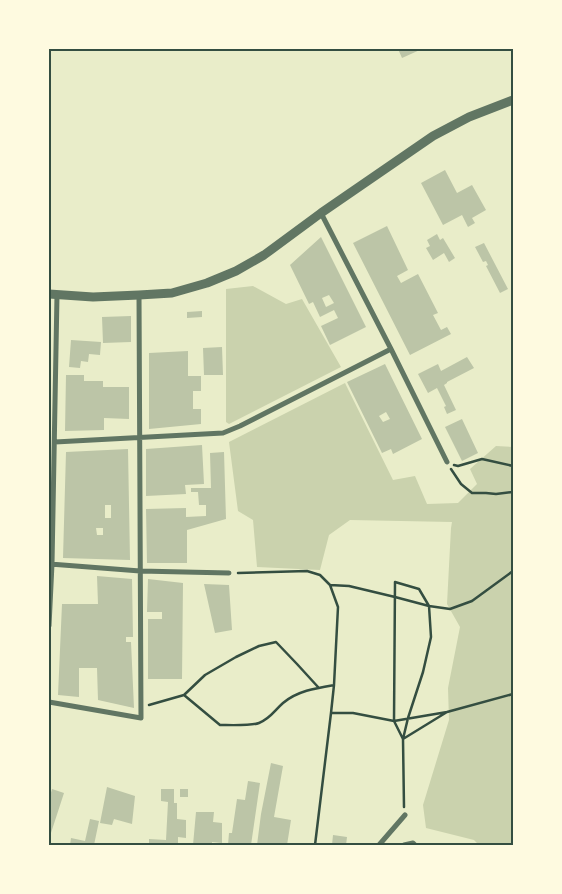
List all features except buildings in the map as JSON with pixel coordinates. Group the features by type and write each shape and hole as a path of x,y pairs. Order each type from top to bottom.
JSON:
{"street":[{"path":"49,626 55,442 56,354 53,294 93,298 172,293 207,283 236,271 264,255 321,213 433,136 469,117 513,100"},
{"path":"321,213 447,462"},
{"path":"49,702 141,718 139,295"},
{"path":"55,442 223,433 391,349"},
{"path":"49,354 56,354"},
{"path":"50,564 140,571 229,573"},
{"path":"379,845 405,814"},
{"path":"404,845 414,843 415,845"}],"path":[{"path":"447,462 458,466 482,459 513,466"},
{"path":"447,462 461,484 472,492 496,494 513,492"},
{"path":"330,585 348,586 429,606 450,609 472,601 513,570"},
{"path":"229,573 307,571 320,575 330,585 338,607 334,685 315,845"},
{"path":"403,739 394,721 395,582 419,589 429,606 431,637 423,672 403,739 405,814"},
{"path":"140,708 184,694 205,675 259,646 276,642 318,687"},
{"path":"184,694 220,725 258,724 271,716 293,696 318,687 334,685"},
{"path":"331,712 353,713 394,721 447,712 513,694"},
{"path":"403,739 447,712"}],"green space":[{"path":"253,286 286,304 302,299 341,367 229,424 226,422 226,289"},
{"path":"345,383 393,480 415,476 427,504 458,503 477,484 470,469 496,446 513,447 513,845 479,845 474,840 426,828 423,805 449,720 448,688 460,627 447,604 452,522 350,520 329,535 320,570 257,567 253,520 238,511 229,442"}]}
